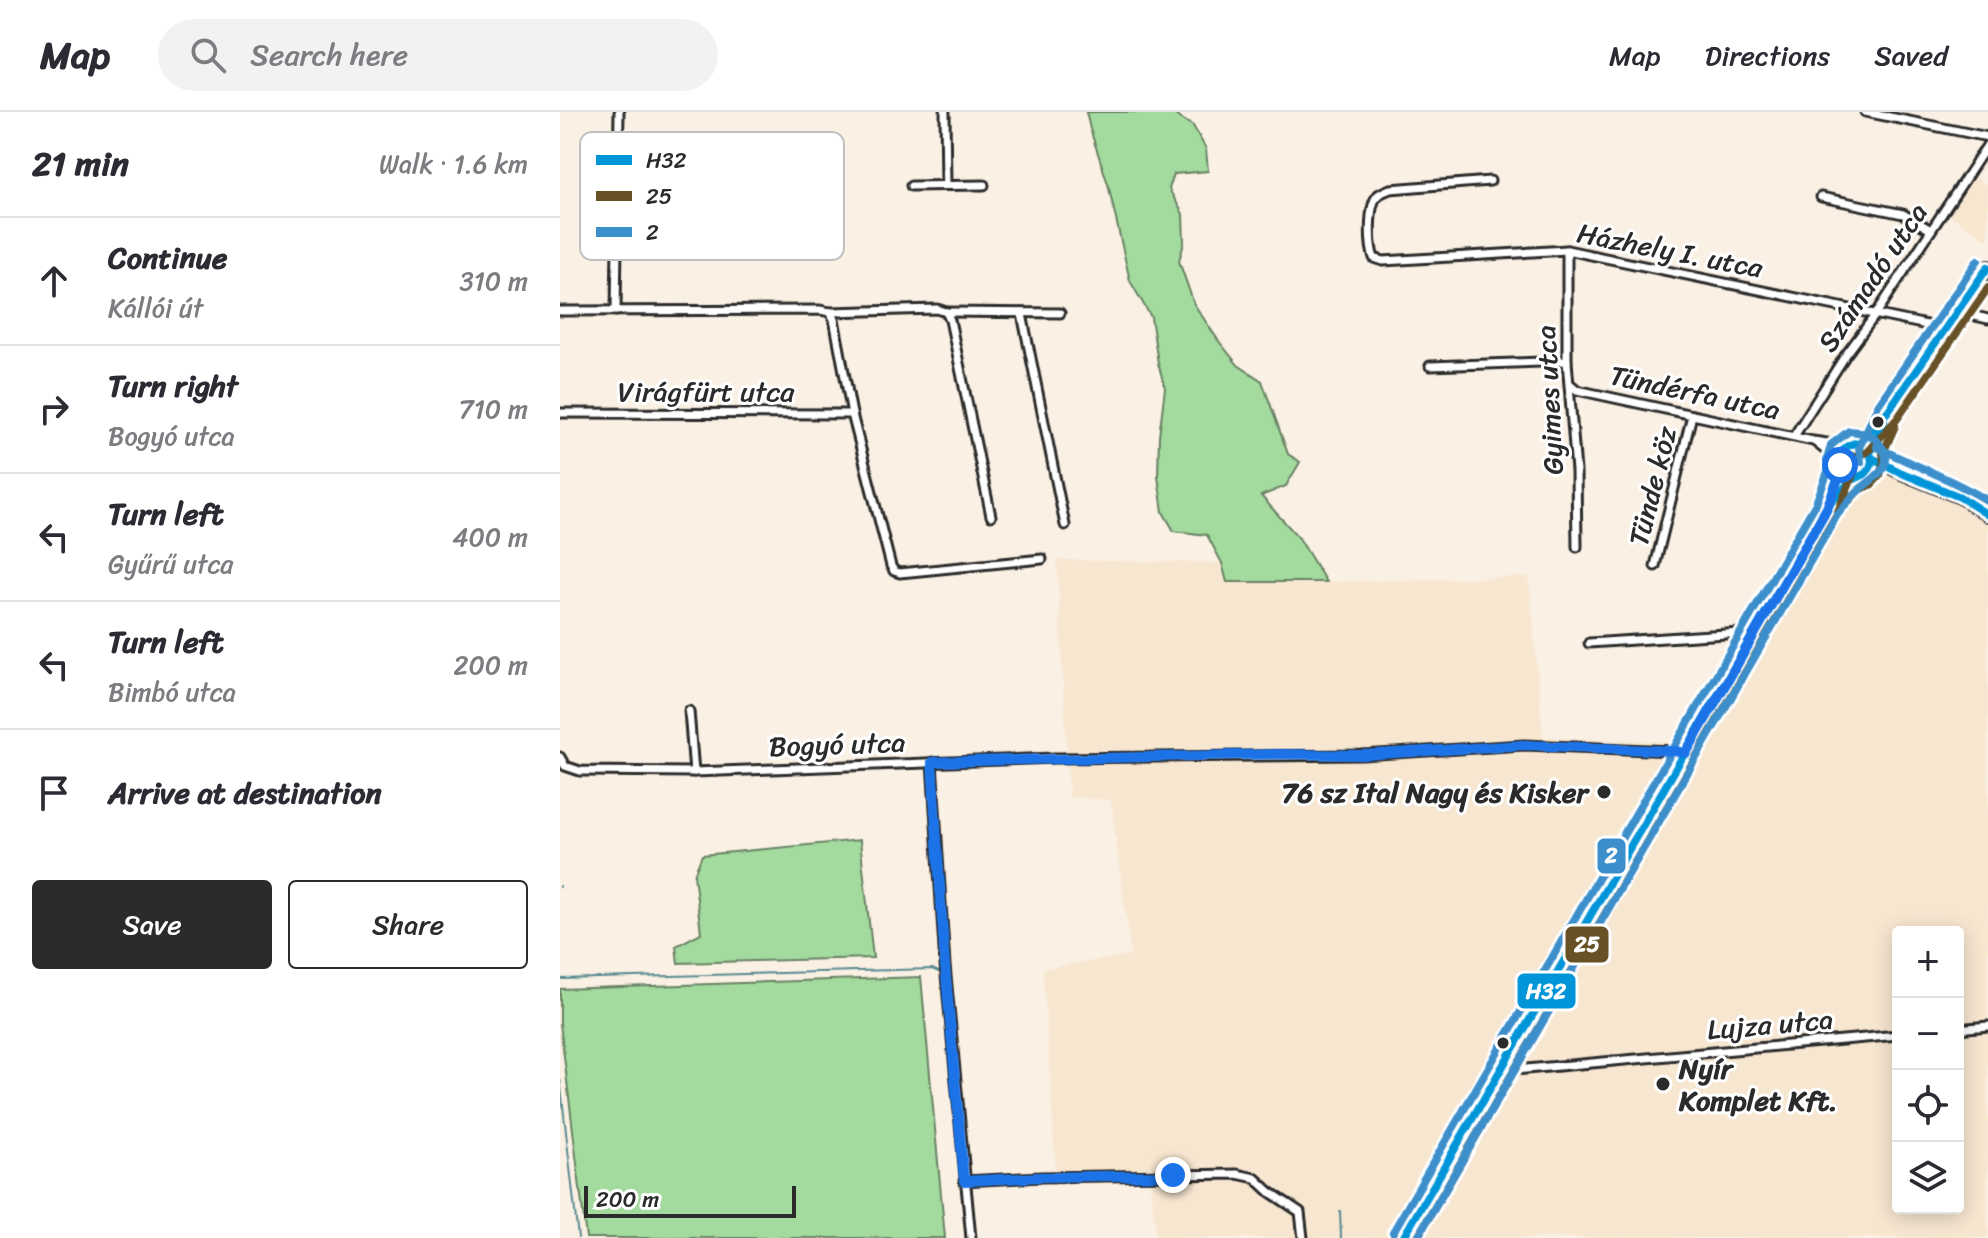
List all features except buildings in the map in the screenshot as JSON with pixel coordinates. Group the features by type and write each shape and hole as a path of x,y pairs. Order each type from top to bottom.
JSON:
{"main road":[{"path":"1827,508 1841,465 1842,450 1859,443 1888,411 1988,267"},
{"path":"1871,455 1888,411"},
{"path":"1403,1238 1827,508 1844,488 1872,465 1868,448 1859,443"},
{"path":"1871,455 1902,473 1960,497 1988,515"},
{"path":"1841,465 1852,476 1902,473"}],"street":[{"path":"619,112 619,132"},
{"path":"945,112 946,185"},
{"path":"1865,112 1899,115 1988,137"},
{"name":"Számadó utca","path":"1794,436 1988,144"},
{"name":"Házhely I. utca","path":"1490,181 1390,189 1378,195 1372,207 1371,248 1374,258 1383,261 1567,250 1946,329"},
{"path":"911,186 984,185"},
{"path":"1821,197 1903,214 1931,230"},
{"name":"Gyimes utca","path":"1567,250 1567,361 1576,471 1577,547"},
{"path":"616,311 617,260"},
{"path":"560,311 830,312 937,309 946,312 1060,313"},
{"path":"830,312 834,319 852,414 894,571 900,573 1042,559"},
{"path":"946,312 991,516"},
{"path":"1958,312 1988,319"},
{"path":"1022,314 1065,525"},
{"path":"1430,366 1567,361"},
{"name":"Tündérfa utca","path":"1570,384 1577,390 1847,446"},
{"name":"Virágfürt utca","path":"560,413 852,414"},
{"name":"Tünde köz","path":"1655,566 1692,415"},
{"name":"Tündérfa utca","path":"1813,441 1841,465"},
{"path":"1589,643 1756,632"},
{"path":"689,711 694,772"},
{"name":"Bogyó utca","path":"560,757 565,766 580,771 694,772 932,762 1362,755 1524,745 1686,753"},
{"path":"932,762 945,965 971,1238"},
{"path":"1964,1028 1988,1026"},
{"name":"Lujza utca","path":"1502,1070 1892,1036"},
{"path":"964,1181 1237,1174 1255,1178 1300,1212 1303,1238"}],"shaded area":[{"path":"1971,175 1988,185 1988,240 1946,213"},
{"path":"1864,434 1890,454 1988,507 1988,1238 1156,1238 1149,1169 1056,1172 1043,969 1131,955 1111,800 1069,797 1057,560 1222,563 1227,582 1529,577 1543,737 1672,742"}],"green space":[{"path":"1086,112 1170,112 1193,126 1206,149 1208,171 1174,174 1169,189 1183,214 1184,243 1179,261 1194,304 1238,365 1262,381 1288,454 1300,462 1286,486 1261,496 1299,538 1326,582 1227,582 1222,563 1207,535 1174,531 1163,512 1158,476 1165,388 1151,317 1130,281 1108,184"},
{"path":"860,840 873,958 678,963 676,946 701,933 694,875 702,855"},
{"path":"921,977 945,1238 586,1238 560,1023 560,989"}],"waterway":[{"path":"560,979 932,969 941,973"},
{"path":"560,1079 578,1238"},
{"path":"1340,1211 1341,1238"}],"transit line":[{"name":"2","path":"1861,462 1859,448 1878,405 1978,260"},
{"name":"H32","path":"1403,1238 1827,508 1842,469 1840,459 1843,451 1849,445 1859,443 1888,411 1988,267"},
{"name":"25","path":"1417,1238 1837,514 1854,472 1852,457 1867,452 1897,419 1988,288"},
{"name":"H32","path":"1833,500 1852,480 1870,468 1870,452 1884,421"},
{"name":"25","path":"1842,508 1859,490 1872,484 1880,475 1883,453 1895,426"},
{"name":"2","path":"1393,1232 1816,503 1829,469 1827,460 1831,445 1849,431 1872,437 1884,450 1886,458 1882,470 1837,515 1417,1238"},
{"name":"2","path":"1877,447 1988,501"},
{"name":"H32","path":"1872,458 1960,497 1988,515"}],"place":[{"name":"76 sz Ital Nagy és Kisker","path":"1604,792"},
{"name":"Nyír Komplet Kft.","path":"1663,1084"}],"route":[{"path":"1173,1175 964,1181 945,965 932,762 1362,755 1524,745 1686,753 1827,508 1842,469 1840,465"}]}
